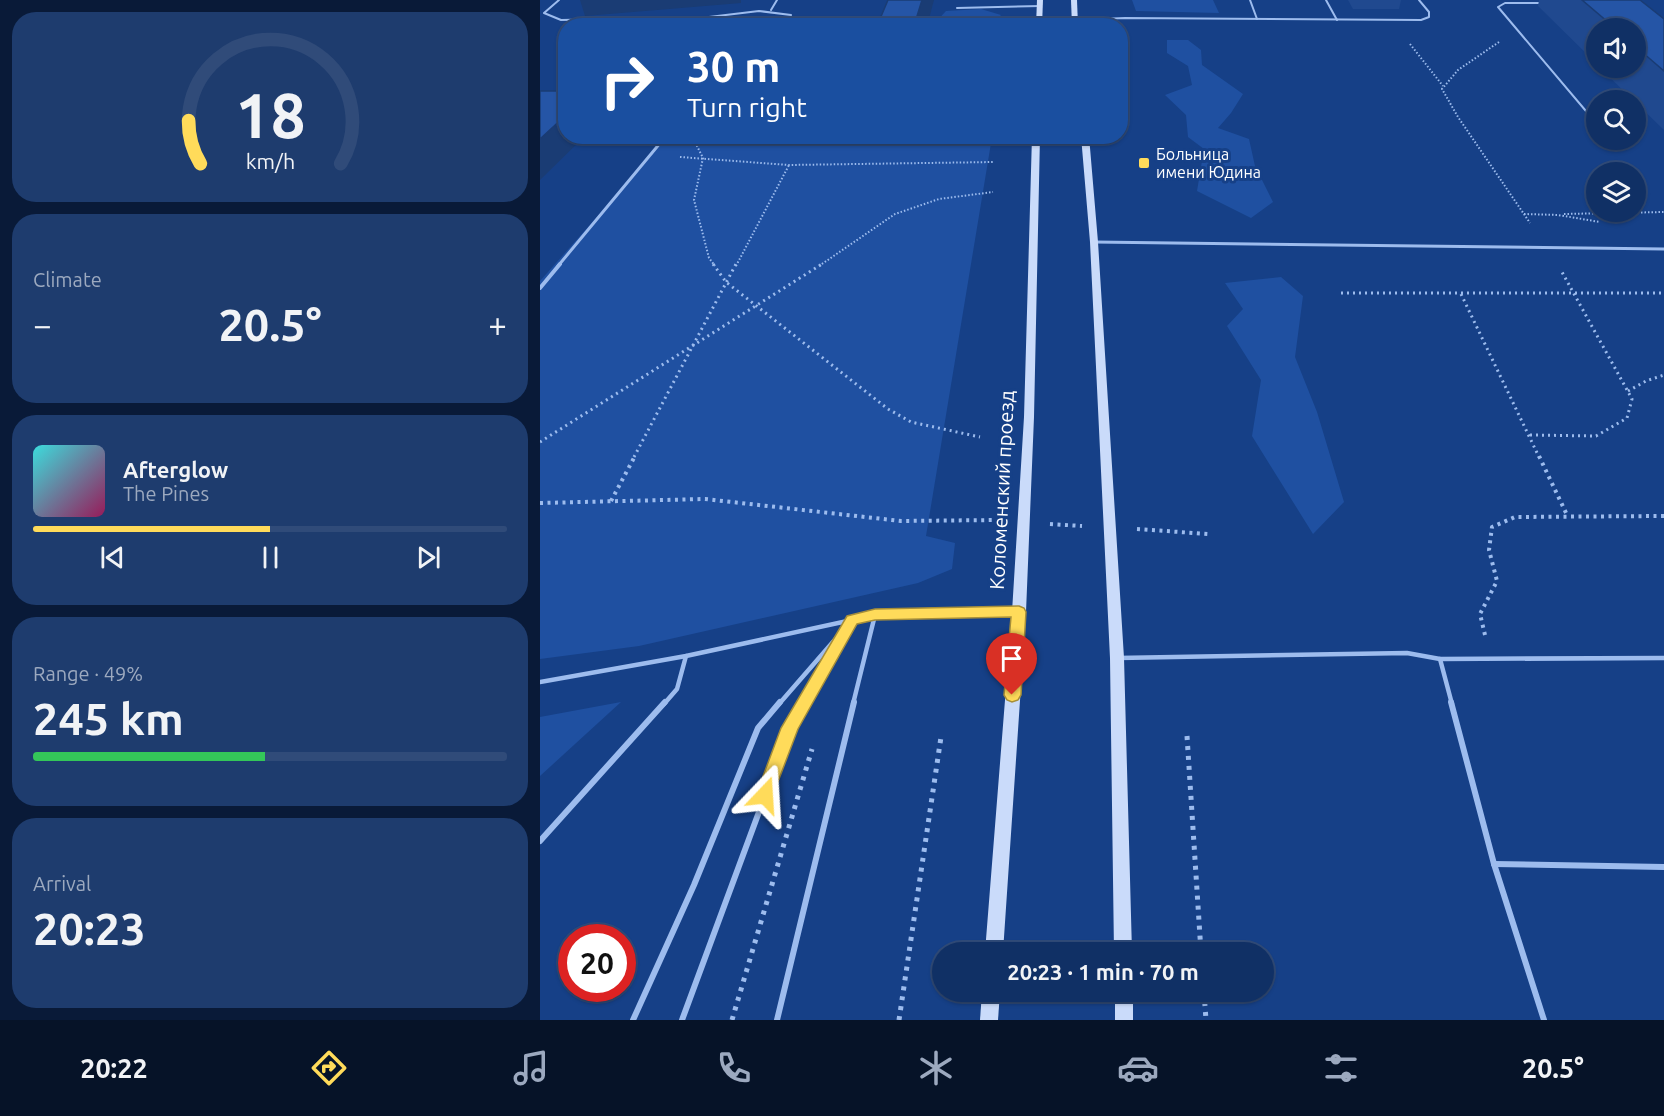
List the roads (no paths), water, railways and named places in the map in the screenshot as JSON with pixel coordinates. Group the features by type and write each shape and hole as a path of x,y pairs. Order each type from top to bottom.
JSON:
{"main road":[{"path":"1074,0 1075,18"},
{"path":"1039,18 1040,3"},
{"name":"Коломенский проезд","path":"995,942 1019,612 1029,417 1036,144"},
{"path":"1086,144 1094,242 1117,658 1123,942"},
{"path":"989,1020 990,1002"},
{"path":"1124,1002 1124,1020"}],"lane":[{"path":"558,19 544,13 559,0"},
{"path":"771,10 777,0"},
{"path":"1250,0 1257,19"},
{"path":"1326,0 1337,20"},
{"path":"1128,18 1421,20 1429,17 1430,12 1419,0"},
{"path":"957,8 1040,3"},
{"path":"1548,3 1505,3 1498,7 1586,111"},
{"path":"662,18 712,17 751,10 771,10 791,15 789,18"},
{"path":"540,288 660,144"},
{"path":"1094,242 1664,249"},
{"path":"540,682 686,656 875,615 1019,612"},
{"path":"777,1020 875,615"},
{"path":"682,1020 790,728 852,620"},
{"path":"633,1020 694,885 758,729 852,620"},
{"path":"1117,658 1407,653 1440,659 1664,658"},
{"path":"540,841 677,689 686,656"},
{"path":"1440,659 1494,864 1544,1020"},
{"path":"1494,864 1664,867"}],"place":[{"name":"Больница имени Юдина","path":"1144,163"}]}
